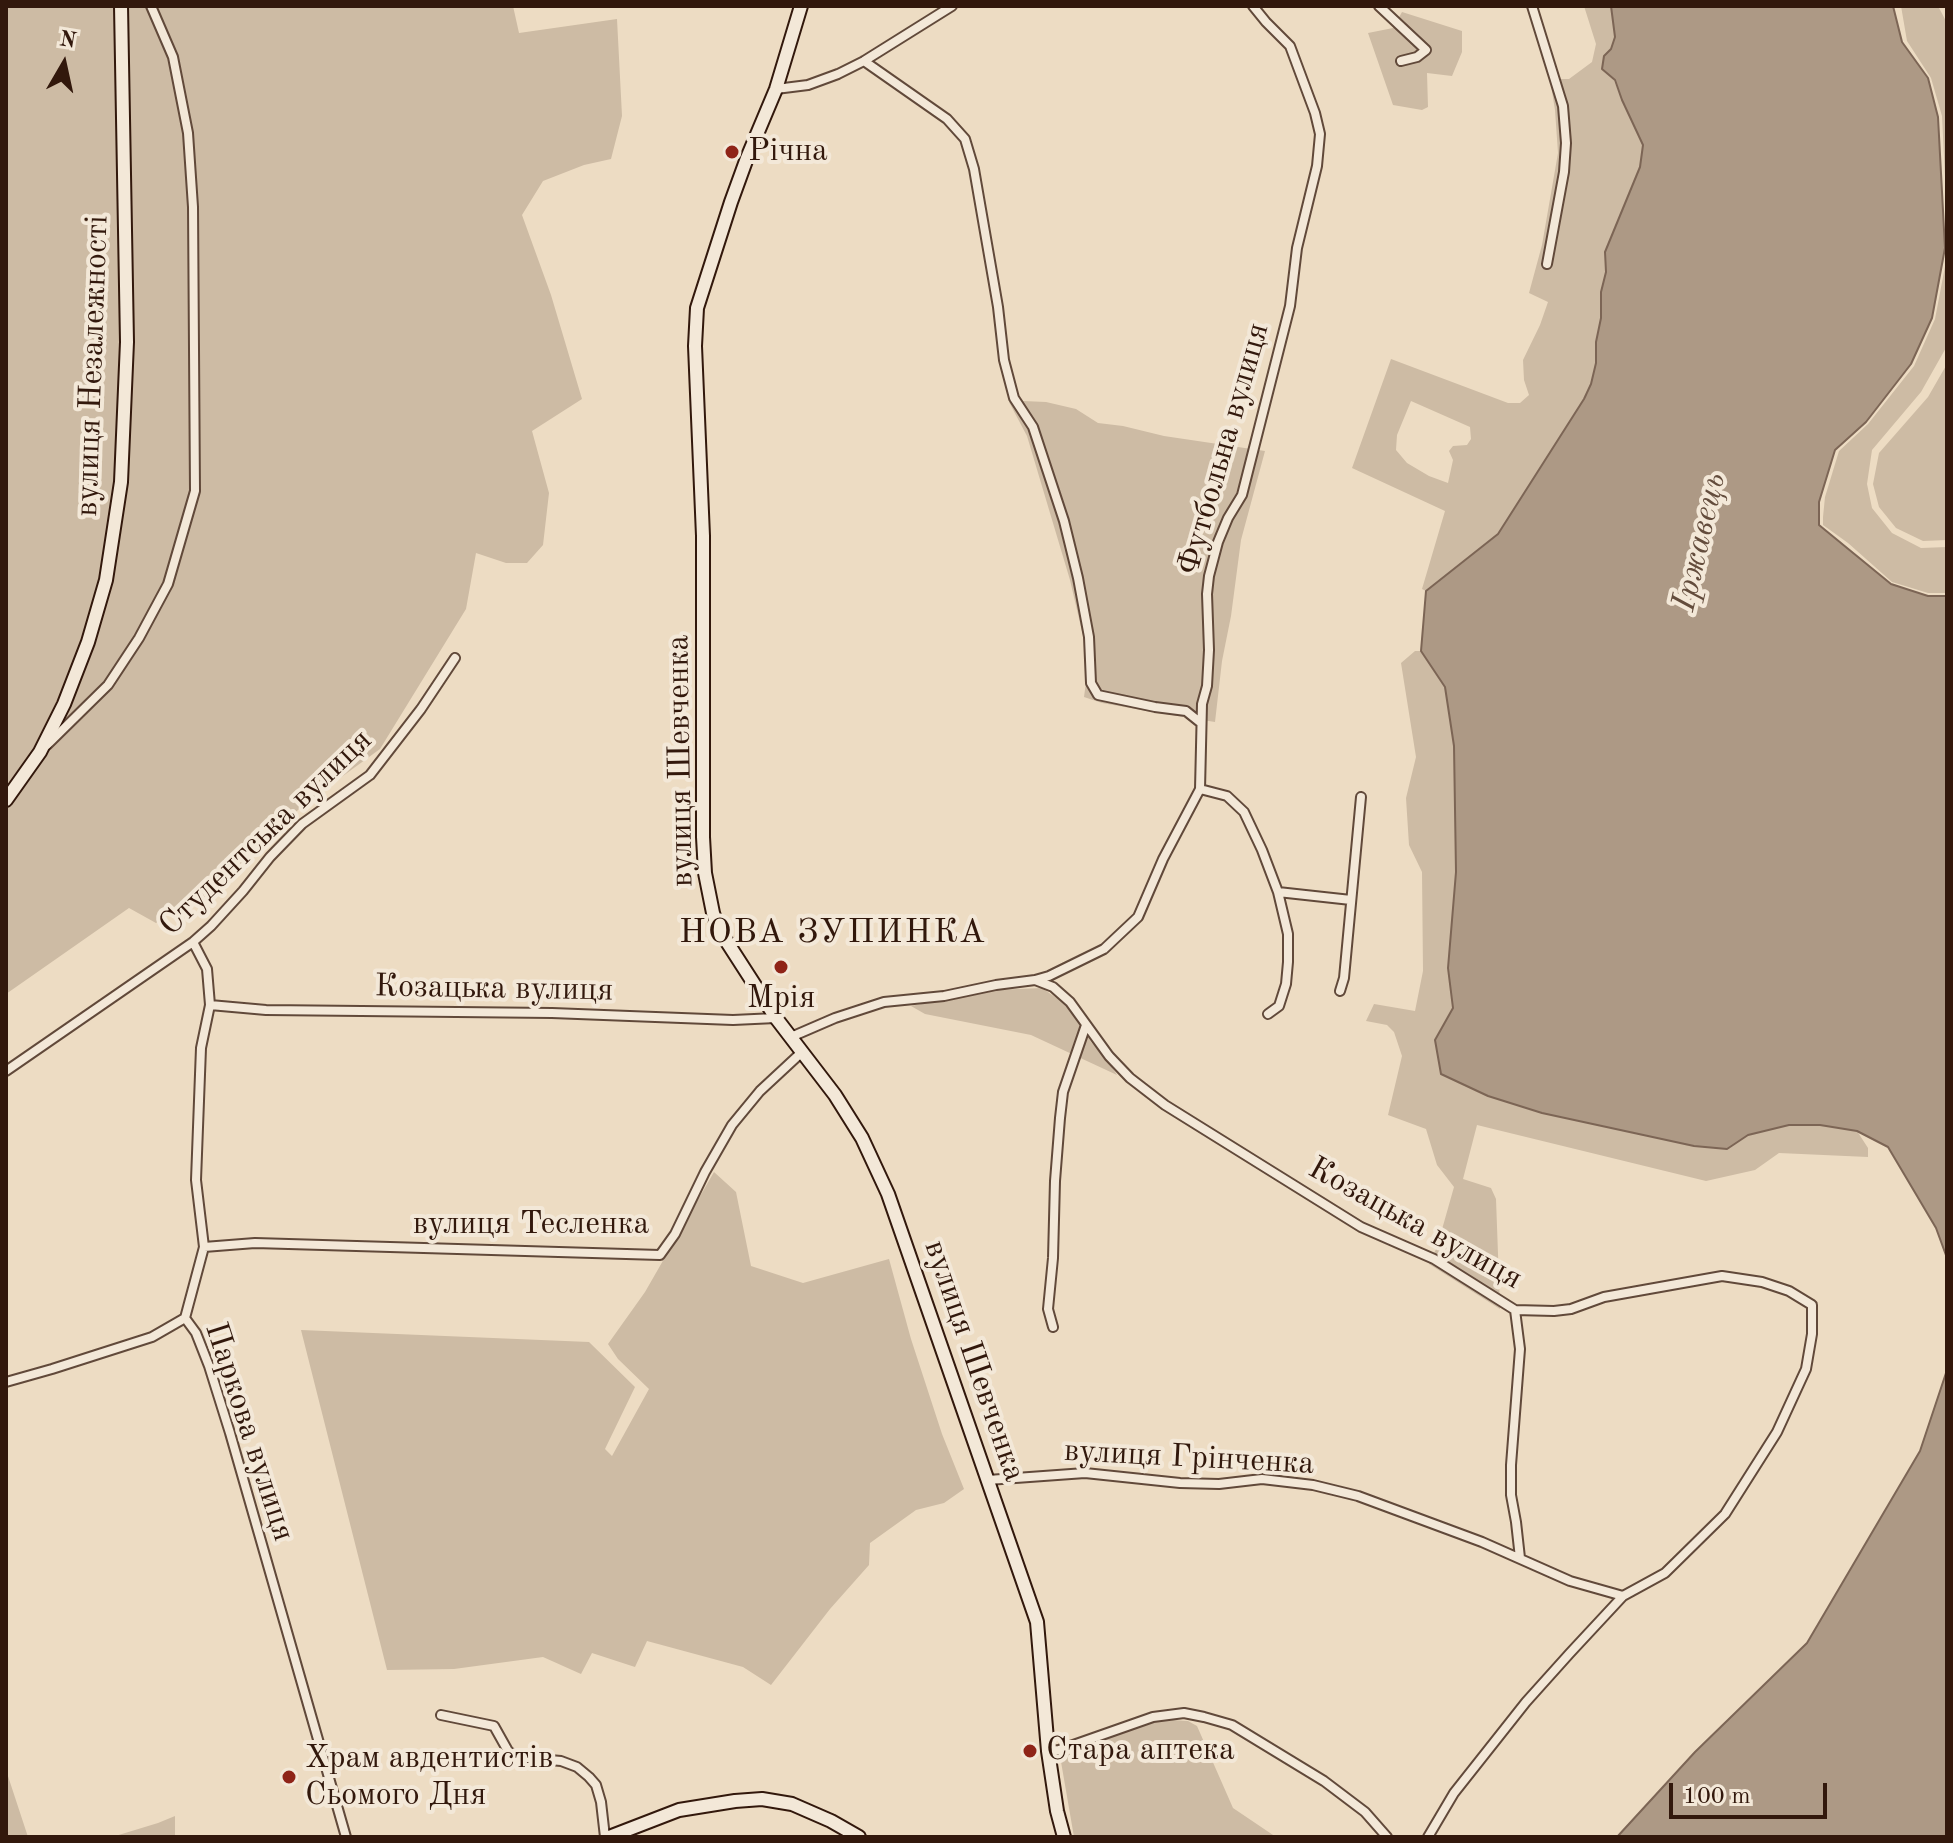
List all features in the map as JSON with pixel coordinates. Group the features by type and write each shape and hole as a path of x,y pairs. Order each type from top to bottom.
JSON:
{"street":[{"name":"вулиця Незалежності","path":"6,800 40,752 64,704 88,642 106,580 121,482 127,342 121,6"},
{"path":"40,752 108,685 139,638 168,584 195,491 193,207 188,133 173,57 151,6"},
{"name":"вулиця Шевченка","path":"801,6 776,89 747,158 697,308 695,346 703,536 705,873 718,928 776,1018 835,1095 862,1138 888,1194 1037,1622 1048,1751 1063,1836"},
{"path":"776,89 808,85 864,61 952,6"},
{"name":"Футбольна вулиця","path":"1200,789 1202,704 1207,686 1209,650 1209,576 1218,542 1242,495 1253,455 1290,306 1297,248 1317,166 1320,134 1290,46 1253,6"},
{"path":"1379,6 1426,50 1417,57 1401,61"},
{"path":"1532,6 1563,106 1566,143 1564,172 1547,264"},
{"path":"864,61 947,119 965,139 974,169 1004,360 1014,398 1033,427 1064,521 1089,637 1091,683 1098,695 1186,711 1201,723"},
{"name":"Студентська вулиця","path":"6,1071 193,942 211,926 302,824 370,775 421,709 455,658"},
{"path":"791,1037 884,1002 944,996 1035,980 1104,949 1138,917 1163,859 1200,789 1227,796 1244,812 1278,892 1288,934 1288,962 1286,984 1279,1006 1268,1014"},
{"path":"1340,991 1344,978 1361,797"},
{"path":"1278,892 1351,900"},
{"name":"Паркова вулиця","path":"193,942 207,969 210,1005 201,1048 196,1180 204,1247 185,1318 196,1333 230,1433 346,1837"},
{"name":"Козацька вулиця","path":"1035,980 1053,987 1070,1002 1109,1056 1130,1078 1165,1105 1361,1227 1434,1259 1515,1310 1571,1309 1604,1297 1722,1276 1762,1282 1789,1291 1812,1305 1812,1334 1806,1369 1777,1432 1725,1514 1665,1573 1623,1596 1526,1702 1454,1793 1428,1837"},
{"name":"Козацька вулиця","path":"210,1005 266,1010 552,1013 733,1020 776,1018"},
{"path":"1053,1327 1048,1309 1060,1118 1063,1092 1086,1025"},
{"name":"вулиця Тесленка","path":"204,1247 255,1243 660,1255 675,1234 732,1125 760,1091 802,1052"},
{"path":"1515,1310 1520,1349 1511,1495 1520,1558"},
{"path":"6,1382 152,1337 185,1318"},
{"name":"вулиця Грінченка","path":"988,1480 1085,1473 1180,1483 1219,1484 1262,1479 1313,1485 1358,1496 1520,1558 1570,1581 1623,1596"},
{"path":"1048,1751 1073,1746 1153,1717 1184,1713 1204,1717 1232,1725 1324,1781 1365,1812 1387,1837"},
{"path":"441,1715 494,1726 508,1751 516,1757 561,1761 577,1767 596,1785 607,1837 636,1832 679,1810 762,1799 792,1804 859,1837"}],"shaded area":[{"path":"6,6 513,6 519,33 617,19 622,116 611,159 584,165 543,181 522,215 551,295 582,399 532,431 549,493 543,545 527,563 506,563 476,553 466,609 380,749 303,805 213,895 182,902 156,923 129,908 6,994"},
{"path":"1584,6 1611,6 1615,37 1611,49 1604,56 1643,145 1640,166 1605,252 1606,272 1591,384 1498,534 1426,591 1422,589 1445,511 1352,468 1391,359 1508,403 1520,403 1529,395 1523,360 1548,302 1529,293 1542,245 1558,153 1550,79 1569,79 1592,62 1596,44","holes":["1411,401 1470,427 1471,439 1467,445 1453,446 1449,451 1453,460 1448,483 1407,463 1396,450 1397,435"]},
{"path":"1901,6 1938,6 1947,23 1947,218 1942,116 1931,78 1907,41"},
{"path":"1402,12 1462,31 1462,52 1452,76 1427,73 1428,107 1422,110 1393,105 1368,33 1393,28"},
{"path":"1947,256 1947,346 1921,392 1872,450 1867,484 1872,508 1892,533 1921,548 1947,547 1947,593 1928,593 1892,582 1823,525 1823,517 1825,497 1839,451 1868,424 1914,366 1935,319"},
{"path":"1947,364 1947,540 1923,541 1896,528 1879,507 1873,484 1879,453 1928,397"},
{"path":"1009,402 1046,402 1076,409 1098,423 1265,451 1241,540 1215,722 1102,703 1084,697 1084,640 1070,580 1027,436"},
{"path":"1415,651 1421,651 1445,687 1454,746 1456,872 1448,968 1453,1008 1435,1040 1488,1096 1542,1113 1694,1146 1727,1149 1748,1135 1789,1125 1820,1125 1857,1131 1868,1148 1868,1157 1779,1153 1755,1170 1706,1181 1477,1125 1463,1179 1491,1188 1496,1199 1500,1309 1429,1264 1454,1187 1437,1165 1426,1129 1388,1115 1402,1056 1394,1032 1387,1025 1366,1021 1374,1004 1415,1011 1423,971 1422,872 1409,845 1406,798 1416,757 1401,663"},
{"path":"1042,988 1071,1008 1091,1042 1117,1075 1031,1035 925,1014 911,1006 994,990"},
{"path":"714,1172 736,1192 751,1266 803,1283 889,1259 911,1339 942,1434 964,1489 944,1503 916,1510 870,1543 869,1565 771,1685 743,1667 647,1641 635,1667 592,1653 581,1674 543,1657 454,1669 387,1670 301,1330 589,1342 635,1387 605,1449 612,1456 649,1389 618,1359 608,1344 645,1292"},
{"path":"1188,1721 1197,1726 1233,1808 1276,1837 1074,1837 1060,1756 1154,1722"},
{"path":"6,1770 28,1837 6,1837"},
{"path":"175,1816 175,1837 112,1837 158,1823"}],"water":[{"name":"Іржавець","path":"1611,6 1893,6 1902,42 1928,78 1938,117 1945,248 1932,318 1911,364 1866,422 1835,450 1819,502 1819,525 1891,584 1928,596 1947,596 1947,1258 1936,1228 1888,1147 1857,1131 1820,1125 1789,1125 1748,1135 1727,1149 1694,1146 1542,1113 1488,1096 1441,1074 1435,1040 1453,1008 1448,968 1456,872 1454,746 1445,687 1421,651 1426,591 1498,534 1591,384 1606,272 1605,252 1640,167 1643,145 1615,80 1602,69 1604,56 1611,49 1615,37"},
{"path":"1947,1370 1947,1837 1617,1837 1695,1752 1807,1643 1920,1451"}],"place":[{"name":"Річна","path":"732,152"},
{"name":"Мрія","path":"781,967"},
{"name":"Стара аптека","path":"1030,1751"},
{"name":"Храм авдентистів Сьомого Дня","path":"289,1777"}],"district":[{"name":"НОВА ЗУПИНКА","path":"833,933"}]}
